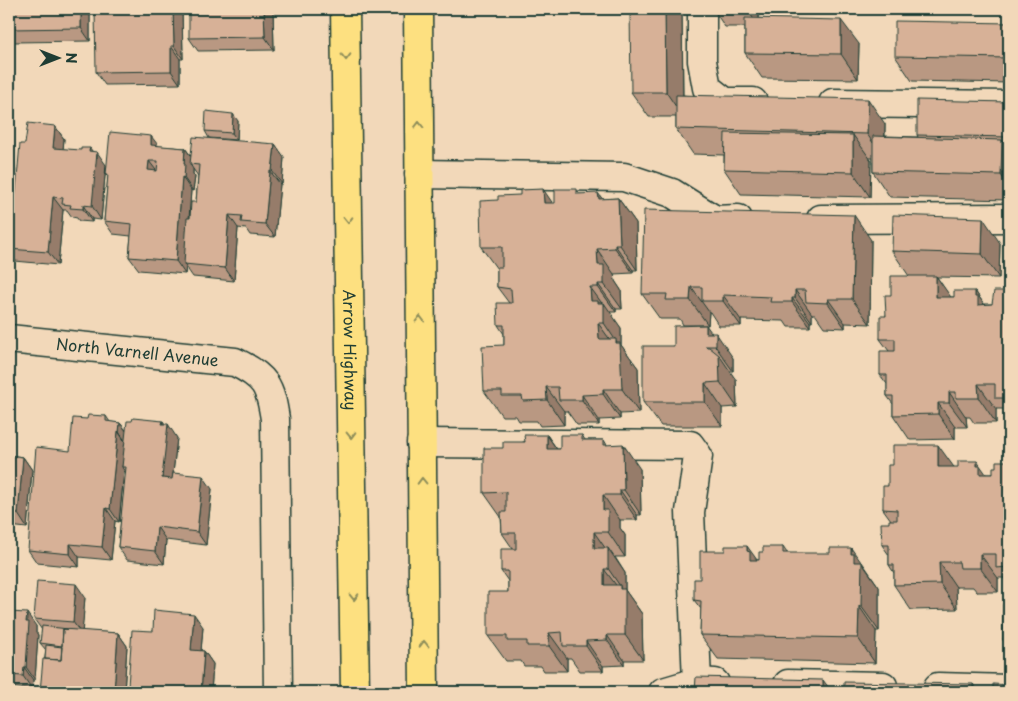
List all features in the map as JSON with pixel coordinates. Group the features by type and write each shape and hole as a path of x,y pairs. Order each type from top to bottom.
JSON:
{"main road":[{"name":"Arrow Highway","path":"345,9 355,692"},
{"path":"418,9 424,692"}],"street":[{"path":"702,9 702,61 707,88 725,102 774,102"},
{"path":"813,103 1009,105"},
{"path":"419,174 624,177 672,193 715,220 764,219"},
{"path":"793,219 1009,218"},
{"name":"North Varnell Avenue","path":"9,339 235,362 262,378 272,397 275,419 278,692"},
{"path":"421,444 690,445 698,456 690,512 697,682"},
{"path":"663,692 697,682 736,683"},
{"path":"765,684 1009,689"}],"building":[{"path":"9,9 81,9 81,28 9,29"},
{"path":"95,9 173,9 174,46 171,46 171,71 96,72"},
{"path":"189,9 264,9 265,37 189,38"},
{"path":"630,9 665,9 666,92 631,92"},
{"path":"745,18 841,20 841,54 745,53"},
{"path":"895,21 1009,23 1009,58 895,56"},
{"path":"676,95 868,99 867,134 676,129"},
{"path":"917,100 1009,102 1009,137 917,135"},
{"path":"206,111 233,114 232,133 205,131"},
{"path":"28,123 55,126 53,148 81,150 81,148 90,148 89,151 97,152 92,206 83,205 83,209 70,208 71,205 62,204 63,198 53,197 48,252 9,249 11,201 15,201 20,144 25,144"},
{"path":"110,132 151,136 151,145 185,148 176,261 129,257 132,224 104,221 108,174 106,174","holes":["149,161 158,161 157,171 148,170"]},
{"path":"725,133 853,135 853,172 724,169"},
{"path":"873,136 1002,140 1001,175 873,172"},
{"path":"193,137 275,144 272,171 270,171 265,224 241,222 242,216 229,215 225,268 184,264 187,218 190,218 191,202 196,202 199,165 190,164"},
{"path":"543,189 544,203 555,203 555,189 577,189 577,194 598,193 599,199 618,198 620,245 615,245 615,248 597,249 598,265 604,265 604,284 598,284 598,287 590,287 591,301 604,303 604,323 598,323 599,339 616,339 616,343 620,343 622,389 603,389 603,394 582,395 582,400 559,400 558,387 546,387 547,400 523,401 522,396 502,396 502,391 484,391 482,346 504,345 504,325 498,325 497,303 512,303 511,289 497,287 497,267 502,267 502,247 481,247 480,201 498,200 498,196 520,195 520,190"},
{"path":"644,210 854,215 852,299 828,299 828,303 806,302 805,290 795,290 795,298 792,298 792,302 770,302 771,297 723,295 723,301 702,301 702,287 691,287 690,300 666,300 667,294 642,294"},
{"path":"893,215 983,218 982,254 892,251"},
{"path":"891,276 936,276 936,297 954,297 954,291 975,291 975,297 978,297 978,305 992,304 994,291 1009,291 1009,398 995,398 995,384 978,384 979,398 956,398 956,392 949,392 949,403 938,403 938,414 893,415 893,396 887,396 887,375 880,375 880,351 895,351 895,339 880,339 880,316 886,316 885,295 891,295"},
{"path":"706,325 706,333 716,333 716,346 706,347 709,347 719,355 720,382 705,383 705,402 643,402 643,346 674,346 674,326"},
{"path":"88,415 106,416 106,421 120,423 110,509 106,508 102,547 70,544 70,554 28,550 36,447 70,451 73,418 87,419"},
{"path":"133,418 163,421 162,424 168,424 162,478 172,479 173,473 203,476 197,532 157,527 155,551 118,547 126,467 122,467 127,421 132,421"},
{"path":"524,435 547,435 547,449 560,449 560,435 582,435 582,440 604,440 604,445 623,444 624,490 620,490 620,495 603,495 603,510 608,510 608,532 594,532 594,548 608,548 608,569 604,569 604,585 620,585 620,589 625,589 625,635 607,635 607,640 586,641 586,646 563,646 562,632 549,633 549,646 527,646 527,641 507,641 507,636 488,636 488,592 508,592 508,571 501,571 501,549 516,549 516,533 502,533 501,512 506,512 506,492 484,493 484,448 503,448 503,442 525,442"},
{"path":"893,445 938,445 938,467 958,467 958,461 977,461 977,466 980,466 980,474 993,474 993,467 996,467 996,461 1009,461 1009,567 996,568 996,554 980,554 980,568 960,568 959,562 939,562 940,584 894,585 894,565 889,565 889,545 882,545 881,523 897,520 897,510 883,509 883,486 888,486 888,465 893,465"},
{"path":"9,455 23,457 18,514 9,514"},
{"path":"725,546 747,546 747,551 750,552 750,560 759,560 759,552 763,552 763,547 783,547 783,553 830,553 830,548 851,548 851,554 854,554 854,562 862,562 858,638 700,635 701,601 694,600 694,579 700,579 700,551 725,551"},
{"path":"37,581 76,584 73,622 34,619"},
{"path":"1003,604 1009,604 1009,640 1003,640"},
{"path":"154,610 194,614 191,650 204,651 201,692 146,692 147,687 128,686 132,630 153,631"},
{"path":"9,612 27,613 26,622 29,622 26,667 24,667 23,676 9,675"},
{"path":"42,626 68,629 63,629 62,646 40,643"},
{"path":"63,629 118,633 114,692 40,692 43,659 61,660"},
{"path":"46,645 62,647 61,660 45,659"},
{"path":"696,677 823,680 823,692 695,692"},
{"path":"844,682 973,684 973,692 844,692"},
{"path":"993,684 1009,685 1009,692 993,692"}]}
